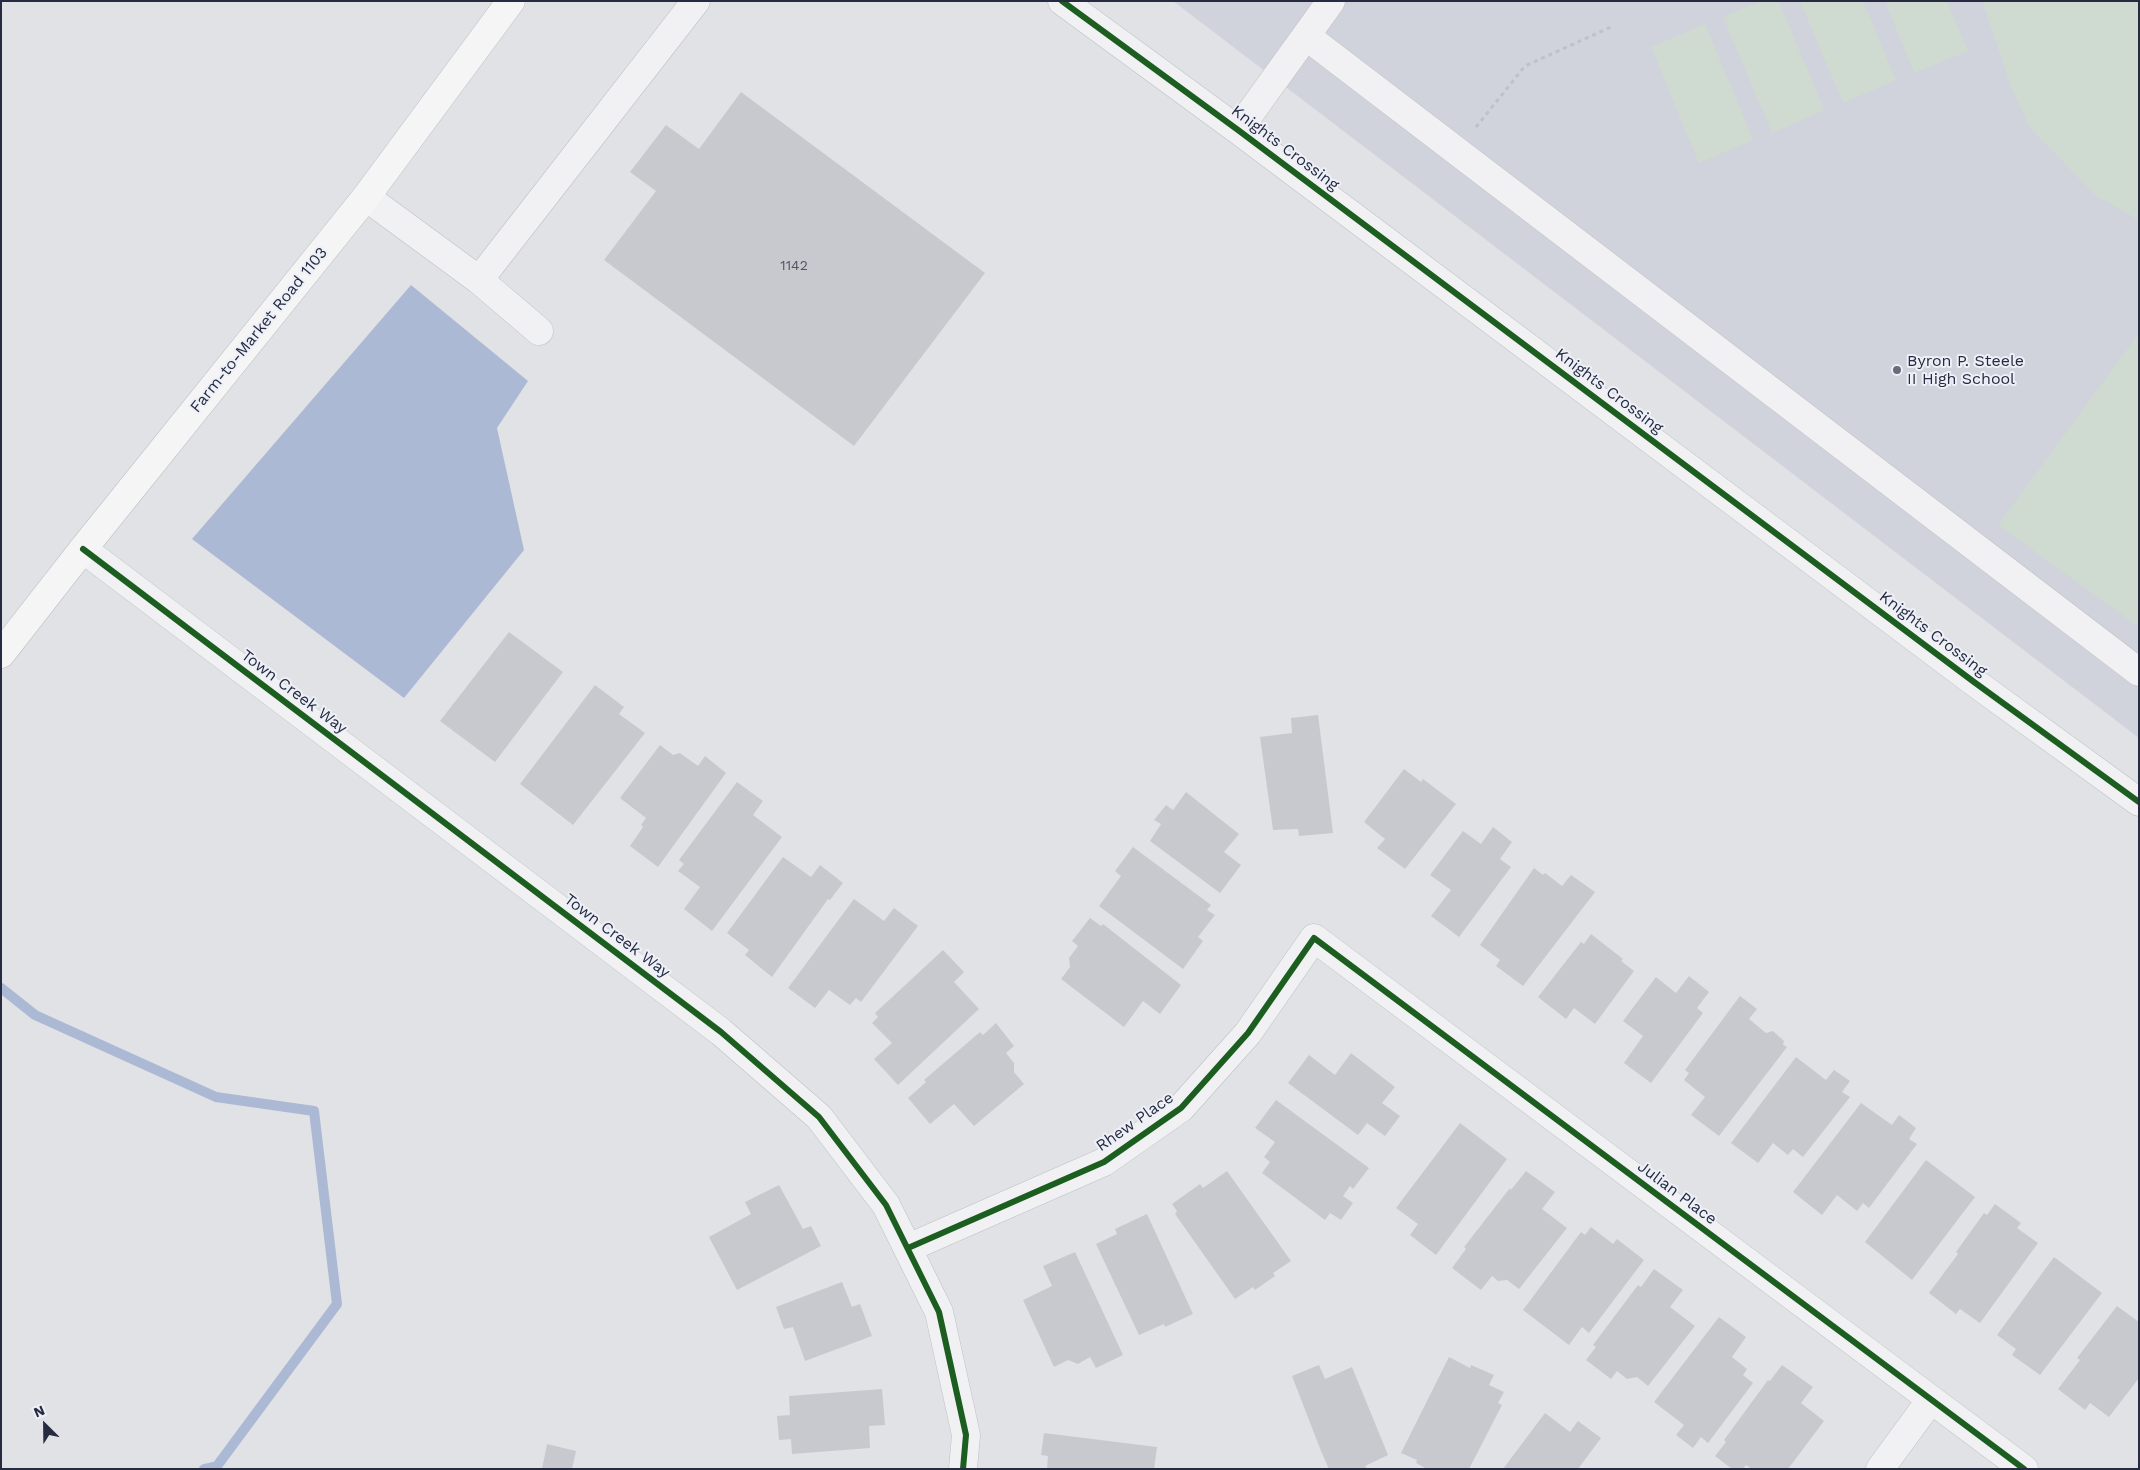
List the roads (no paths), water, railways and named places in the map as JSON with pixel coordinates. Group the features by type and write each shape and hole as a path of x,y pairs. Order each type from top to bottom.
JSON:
{"main road":[{"name":"Farm-to-Market Road 1103","path":"1,654 366,197 511,1"}],"street":[{"path":"479,280 696,1"},
{"name":"Knights Crossing","path":"1062,1 1238,130 1974,682 2139,802"},
{"path":"1238,130 1331,1"},
{"path":"1306,36 2139,672"},
{"path":"366,197 479,280 539,331"},
{"name":"Town Creek Way","path":"83,549 721,1032 820,1117 886,1204 939,1312 966,1435 963,1469"},
{"name":"Rhew Place","path":"908,1248 1104,1162 1181,1108 1248,1033 1314,938"},
{"name":"Julian Place","path":"1314,938 1930,1401 2024,1469"},
{"path":"1880,1469 1930,1401"}],"water":[{"path":"411,285 528,381 497,428 524,550 404,698 192,539"}],"waterway":[{"path":"1,988 35,1015 216,1097 314,1111 337,1304 217,1466 204,1469"}],"place":[{"name":"Byron P. Steele II High School","path":"1897,370"}]}
